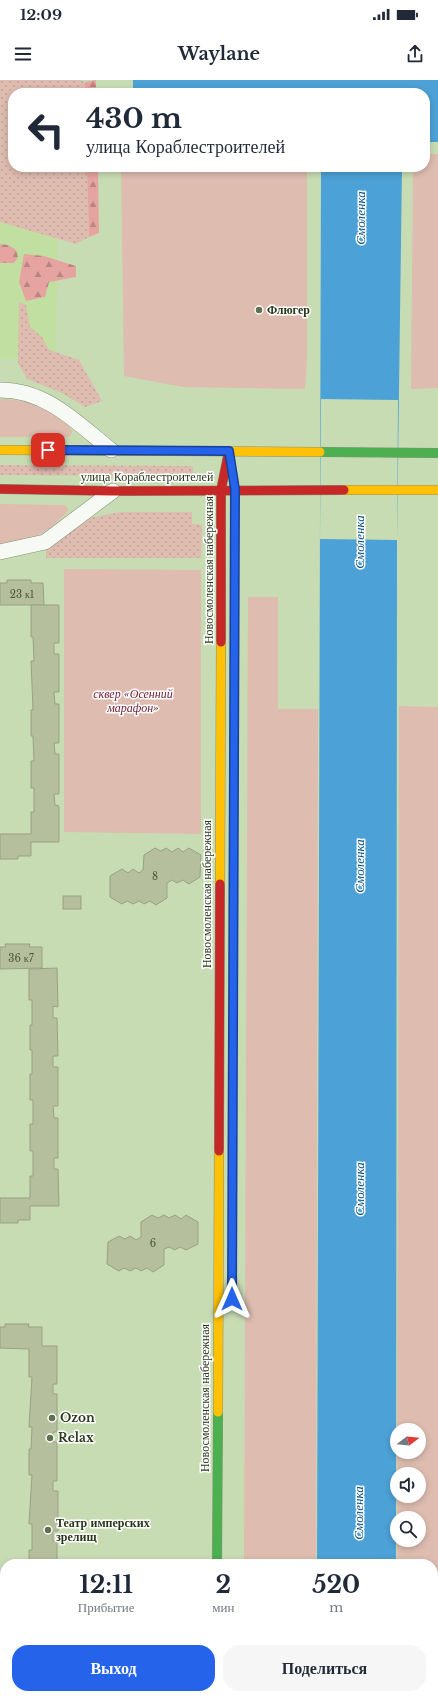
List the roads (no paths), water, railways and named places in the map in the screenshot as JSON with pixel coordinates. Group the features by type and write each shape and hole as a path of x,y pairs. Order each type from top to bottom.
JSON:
{"street":[{"path":"0,390 28,393 43,399 55,406 111,450"},
{"path":"0,450 438,453"},
{"path":"229,451 235,489 235,504"},
{"name":"Новосмоленская набережная","path":"216,1559 221,490 229,451"},
{"name":"улица Кораблестроителей","path":"0,489 113,491 235,489 438,490"},
{"path":"0,552 45,542 113,491"}],"water":[{"path":"133,80 438,80 438,142 430,142 430,88 133,88"},
{"name":"Смоленка","path":"321,172 402,172 397,540 396,1423 390,1423 390,1459 396,1459 396,1467 390,1467 390,1503 396,1503 396,1511 390,1511 390,1547 396,1547 396,1559 317,1559"}],"place":[{"name":"Флюгер","path":"259,310"},
{"name":"Ozon","path":"52,1418"},
{"name":"Relax","path":"50,1438"},
{"name":"Театр имперских зрелищ","path":"48,1530"}],"park label":[{"name":"сквер «Осенний марафон»","path":"133,701"}]}
